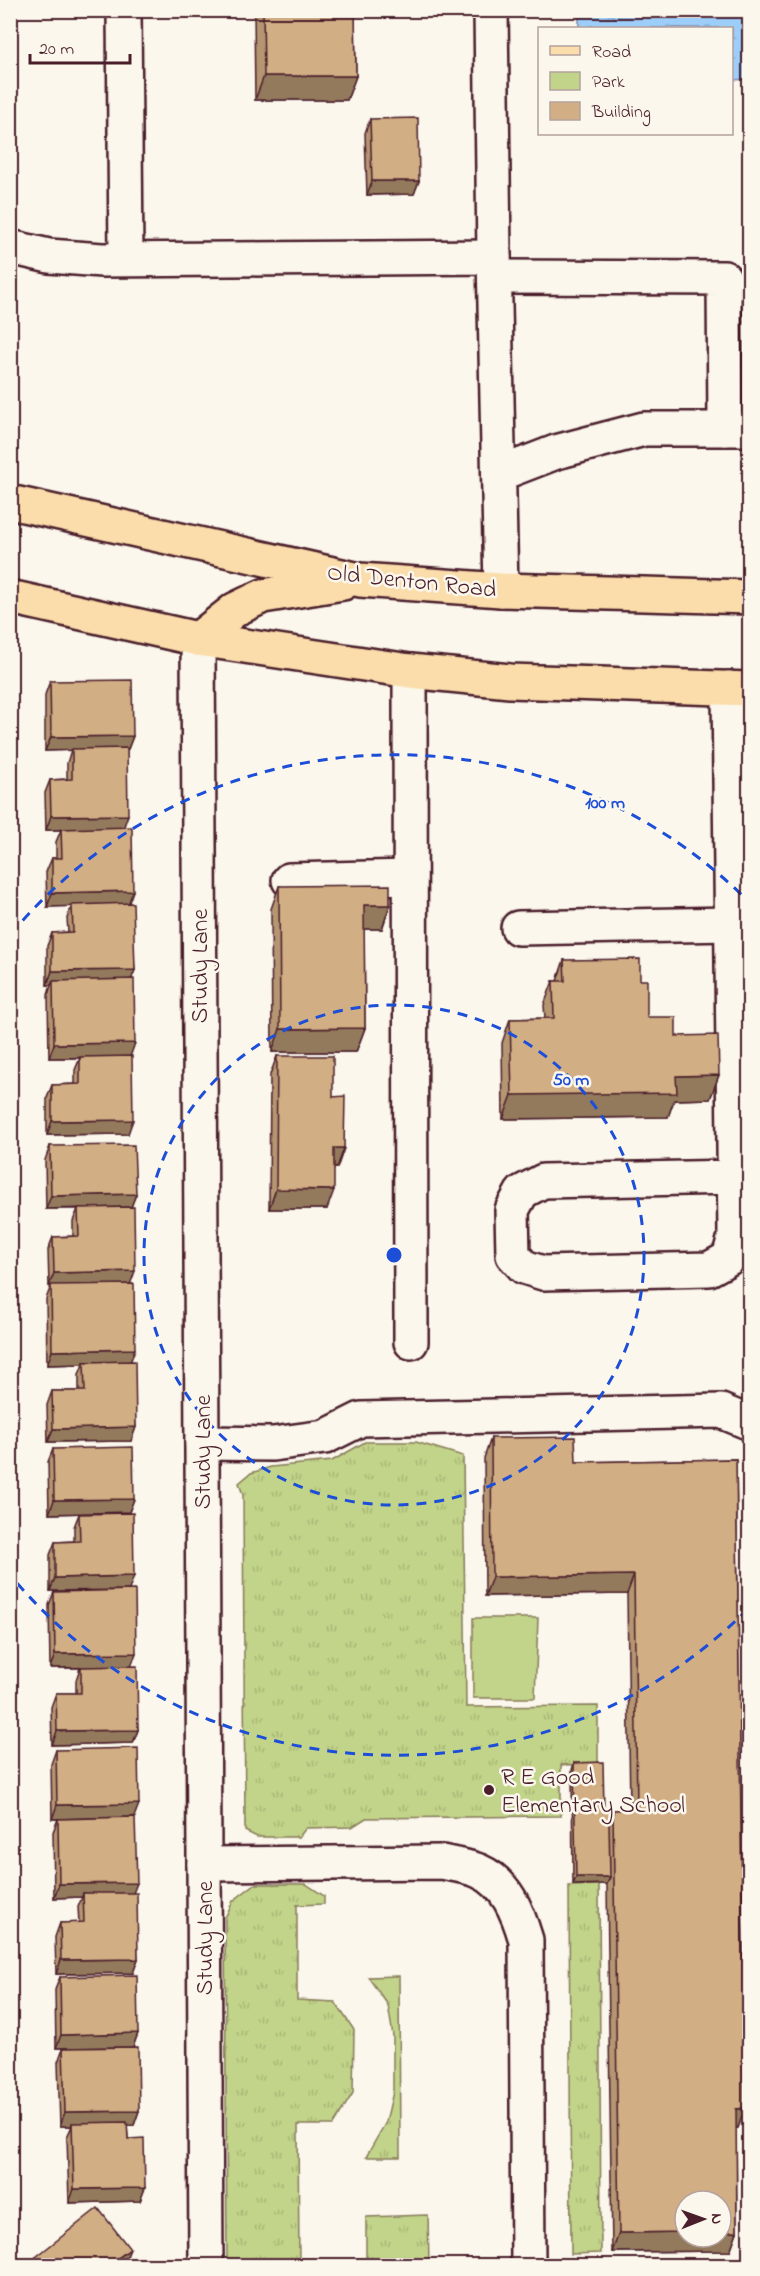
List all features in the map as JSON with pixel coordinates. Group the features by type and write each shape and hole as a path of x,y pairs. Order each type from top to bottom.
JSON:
{"main road":[{"name":"Old Denton Road","path":"10,502 360,580 501,590 750,597"},
{"path":"198,639 236,609 263,596 360,580"},
{"path":"10,597 198,639 410,671 510,681 739,689"}],"street":[{"path":"124,10 126,259"},
{"path":"492,10 494,267 501,590"},
{"path":"10,248 48,256 494,267 724,278 737,429 644,429 556,452 499,474"},
{"name":"Study Lane","path":"198,639 206,2265"},
{"path":"410,671 411,1342"},
{"path":"735,1177 543,1181 522,1192 512,1210 513,1255 524,1267 543,1273 709,1269 729,1258 735,1236 735,1177 732,924 739,689"},
{"path":"289,880 409,877"},
{"path":"518,928 732,924"},
{"path":"202,1443 273,1444 325,1437 361,1419 721,1411 750,1423"},
{"path":"204,1864 442,1862 480,1871 503,1889 518,1913 526,1940 528,2265"}],"green space":[{"path":"365,1442 416,1442 463,1456 466,1707 598,1706 598,1764 561,1765 561,1816 366,1818 352,1827 306,1828 299,1837 257,1837 245,1831 243,1495 239,1483 251,1473 271,1467 332,1461"},
{"path":"473,1618 538,1618 535,1698 473,1698"},
{"path":"255,1884 306,1884 324,1896 324,1904 297,1905 297,2000 335,2002 354,2030 353,2093 333,2125 298,2125 299,2265 227,2265 225,1918 233,1901"},
{"path":"599,1885 601,2253 571,2254 569,1886"},
{"path":"399,1976 400,2157 366,2157 386,2122 393,2092 393,2036 388,2005 368,1977"},
{"path":"428,2215 429,2265 366,2265 366,2217"}],"water":[{"path":"579,11 749,11 749,79 733,80 733,27 579,27"}],"building":[{"path":"263,10 355,10 356,76 264,76"},
{"path":"418,118 419,181 372,181 370,119"},
{"path":"132,680 133,736 51,737 50,681"},
{"path":"127,748 128,815 51,816 50,780 72,779 72,749"},
{"path":"132,827 133,891 52,893 52,858 62,858 61,829"},
{"path":"390,885 390,905 364,905 365,1028 280,1029 279,886"},
{"path":"133,903 135,970 52,971 52,933 73,932 72,905"},
{"path":"640,959 640,980 647,980 647,1017 676,1017 676,1036 718,1035 719,1075 676,1076 677,1093 512,1095 510,1019 554,1018 553,981 565,981 564,960"},
{"path":"134,979 135,1043 54,1044 53,981"},
{"path":"132,1056 133,1120 52,1121 52,1085 80,1084 80,1057"},
{"path":"277,1056 333,1056 333,1097 345,1096 344,1148 334,1148 334,1190 276,1189"},
{"path":"134,1145 136,1194 51,1196 50,1146"},
{"path":"134,1207 135,1271 54,1273 53,1237 79,1236 78,1208"},
{"path":"134,1284 135,1349 52,1351 51,1285"},
{"path":"135,1361 136,1427 53,1429 52,1391 85,1391 84,1362"},
{"path":"575,1437 576,1462 736,1459 745,2108 736,2109 737,2232 733,2232 733,2189 673,2189 673,2232 619,2233 613,1810 637,1809 634,1575 492,1577 491,1438"},
{"path":"133,1447 134,1499 54,1500 53,1449"},
{"path":"133,1513 134,1576 55,1578 55,1542 80,1541 79,1514"},
{"path":"135,1590 136,1653 55,1654 54,1592"},
{"path":"137,1666 138,1730 57,1731 56,1693 81,1693 81,1667"},
{"path":"138,1748 139,1804 57,1805 56,1750"},
{"path":"603,1762 604,1811 613,1811 609,1822 610,1877 576,1877 574,1763"},
{"path":"135,1817 137,1883 59,1884 58,1819"},
{"path":"83,1893 137,1893 138,1959 61,1960 60,1923 84,1922"},
{"path":"137,1975 138,2033 61,2035 60,1977"},
{"path":"138,2047 139,2111 65,2112 63,2048"},
{"path":"127,2122 128,2139 144,2138 145,2188 74,2189 72,2123"},
{"path":"98,2208 130,2249 108,2265 37,2265 32,2260"},
{"path":"15,2259 19,2265 10,2265 10,2261"}],"place":[{"name":"R E Good Elementary School","path":"489,1790"}]}
